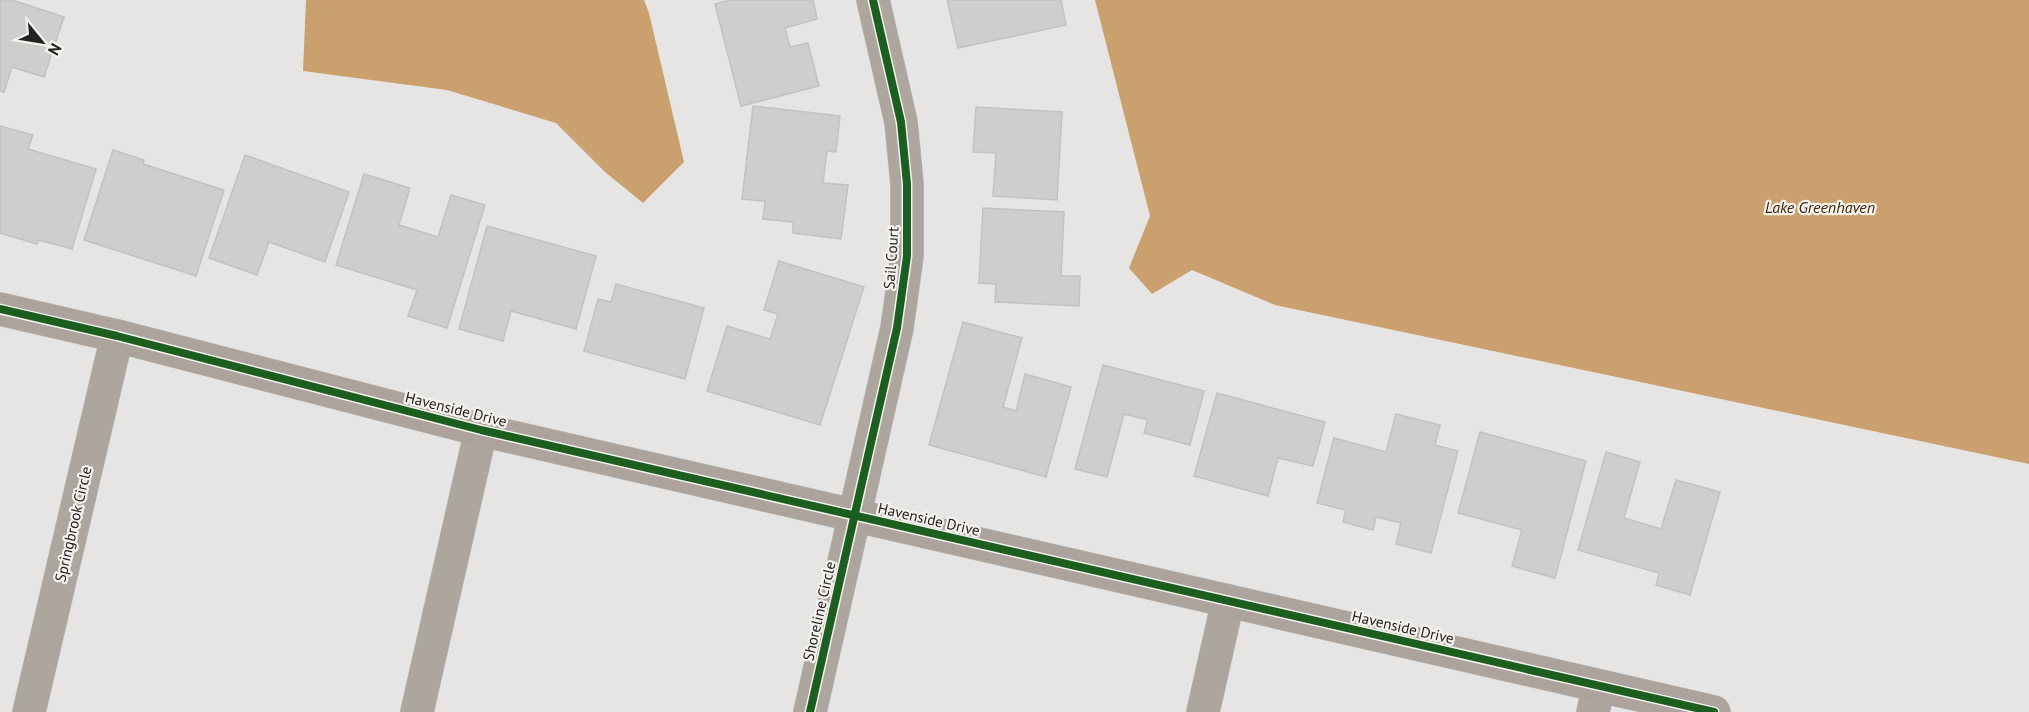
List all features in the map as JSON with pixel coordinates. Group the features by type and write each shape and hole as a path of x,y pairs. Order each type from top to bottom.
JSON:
{"street":[{"name":"Sail Court","path":"855,516 897,328 907,256 907,184 901,122 873,0"},
{"name":"Havenside Drive","path":"0,309 117,336 481,430 1228,601 1596,699 1714,712"},
{"name":"Springbrook Circle","path":"29,712 117,336"},
{"path":"417,712 481,430"},
{"name":"Shoreline Circle","path":"810,712 855,516"},
{"path":"1203,712 1228,601"}],"water":[{"path":"306,0 644,0 684,162 643,203 605,172 556,123 447,90 303,71"},
{"name":"Lake Greenhaven","path":"1095,0 2029,0 2029,464 1275,305 1192,270 1152,294 1129,268 1150,216"}],"building":[{"path":"0,0 12,0 64,17 44,77 12,67 4,92 0,91"},
{"path":"730,0 813,0 817,19 785,28 790,47 808,43 819,86 741,106 715,4"},
{"path":"947,0 1061,0 1066,25 958,48"},
{"path":"753,106 840,116 836,152 827,151 823,183 848,185 841,239 793,233 793,222 763,219 765,201 742,199"},
{"path":"976,107 1062,112 1057,200 993,196 996,153 973,152"},
{"path":"0,126 33,135 28,149 96,169 72,249 39,240 37,244 0,233"},
{"path":"113,150 144,160 143,164 224,190 196,276 84,240"},
{"path":"245,155 349,192 325,262 269,242 257,275 209,258"},
{"path":"364,174 410,188 399,225 438,237 451,195 485,205 447,328 408,316 417,290 336,265"},
{"path":"983,208 1064,212 1061,276 1080,276 1079,306 995,302 996,284 979,283"},
{"path":"487,226 596,256 576,329 511,311 503,341 459,329"},
{"path":"779,261 864,287 820,425 707,391 727,326 770,339 778,314 764,310"},
{"path":"616,284 704,308 685,379 584,351 598,299 611,302"},
{"path":"963,322 1022,338 1003,407 1016,411 1025,374 1071,387 1046,477 929,445"},
{"path":"1103,365 1204,391 1190,445 1144,433 1148,420 1124,414 1107,477 1075,469"},
{"path":"1217,393 1325,422 1313,466 1278,458 1268,496 1194,476"},
{"path":"1396,414 1440,425 1435,445 1458,451 1431,553 1396,544 1401,523 1376,517 1373,530 1343,522 1346,510 1317,503 1334,438 1386,452"},
{"path":"1480,432 1586,461 1555,578 1512,566 1522,530 1458,513"},
{"path":"1606,452 1640,462 1624,518 1661,529 1676,480 1720,492 1690,595 1656,585 1659,573 1578,550"}],"cycle path":[{"path":"810,712 897,328 907,256 907,184 901,122 873,0"},
{"path":"0,309 117,336 481,430 1714,712"}]}
